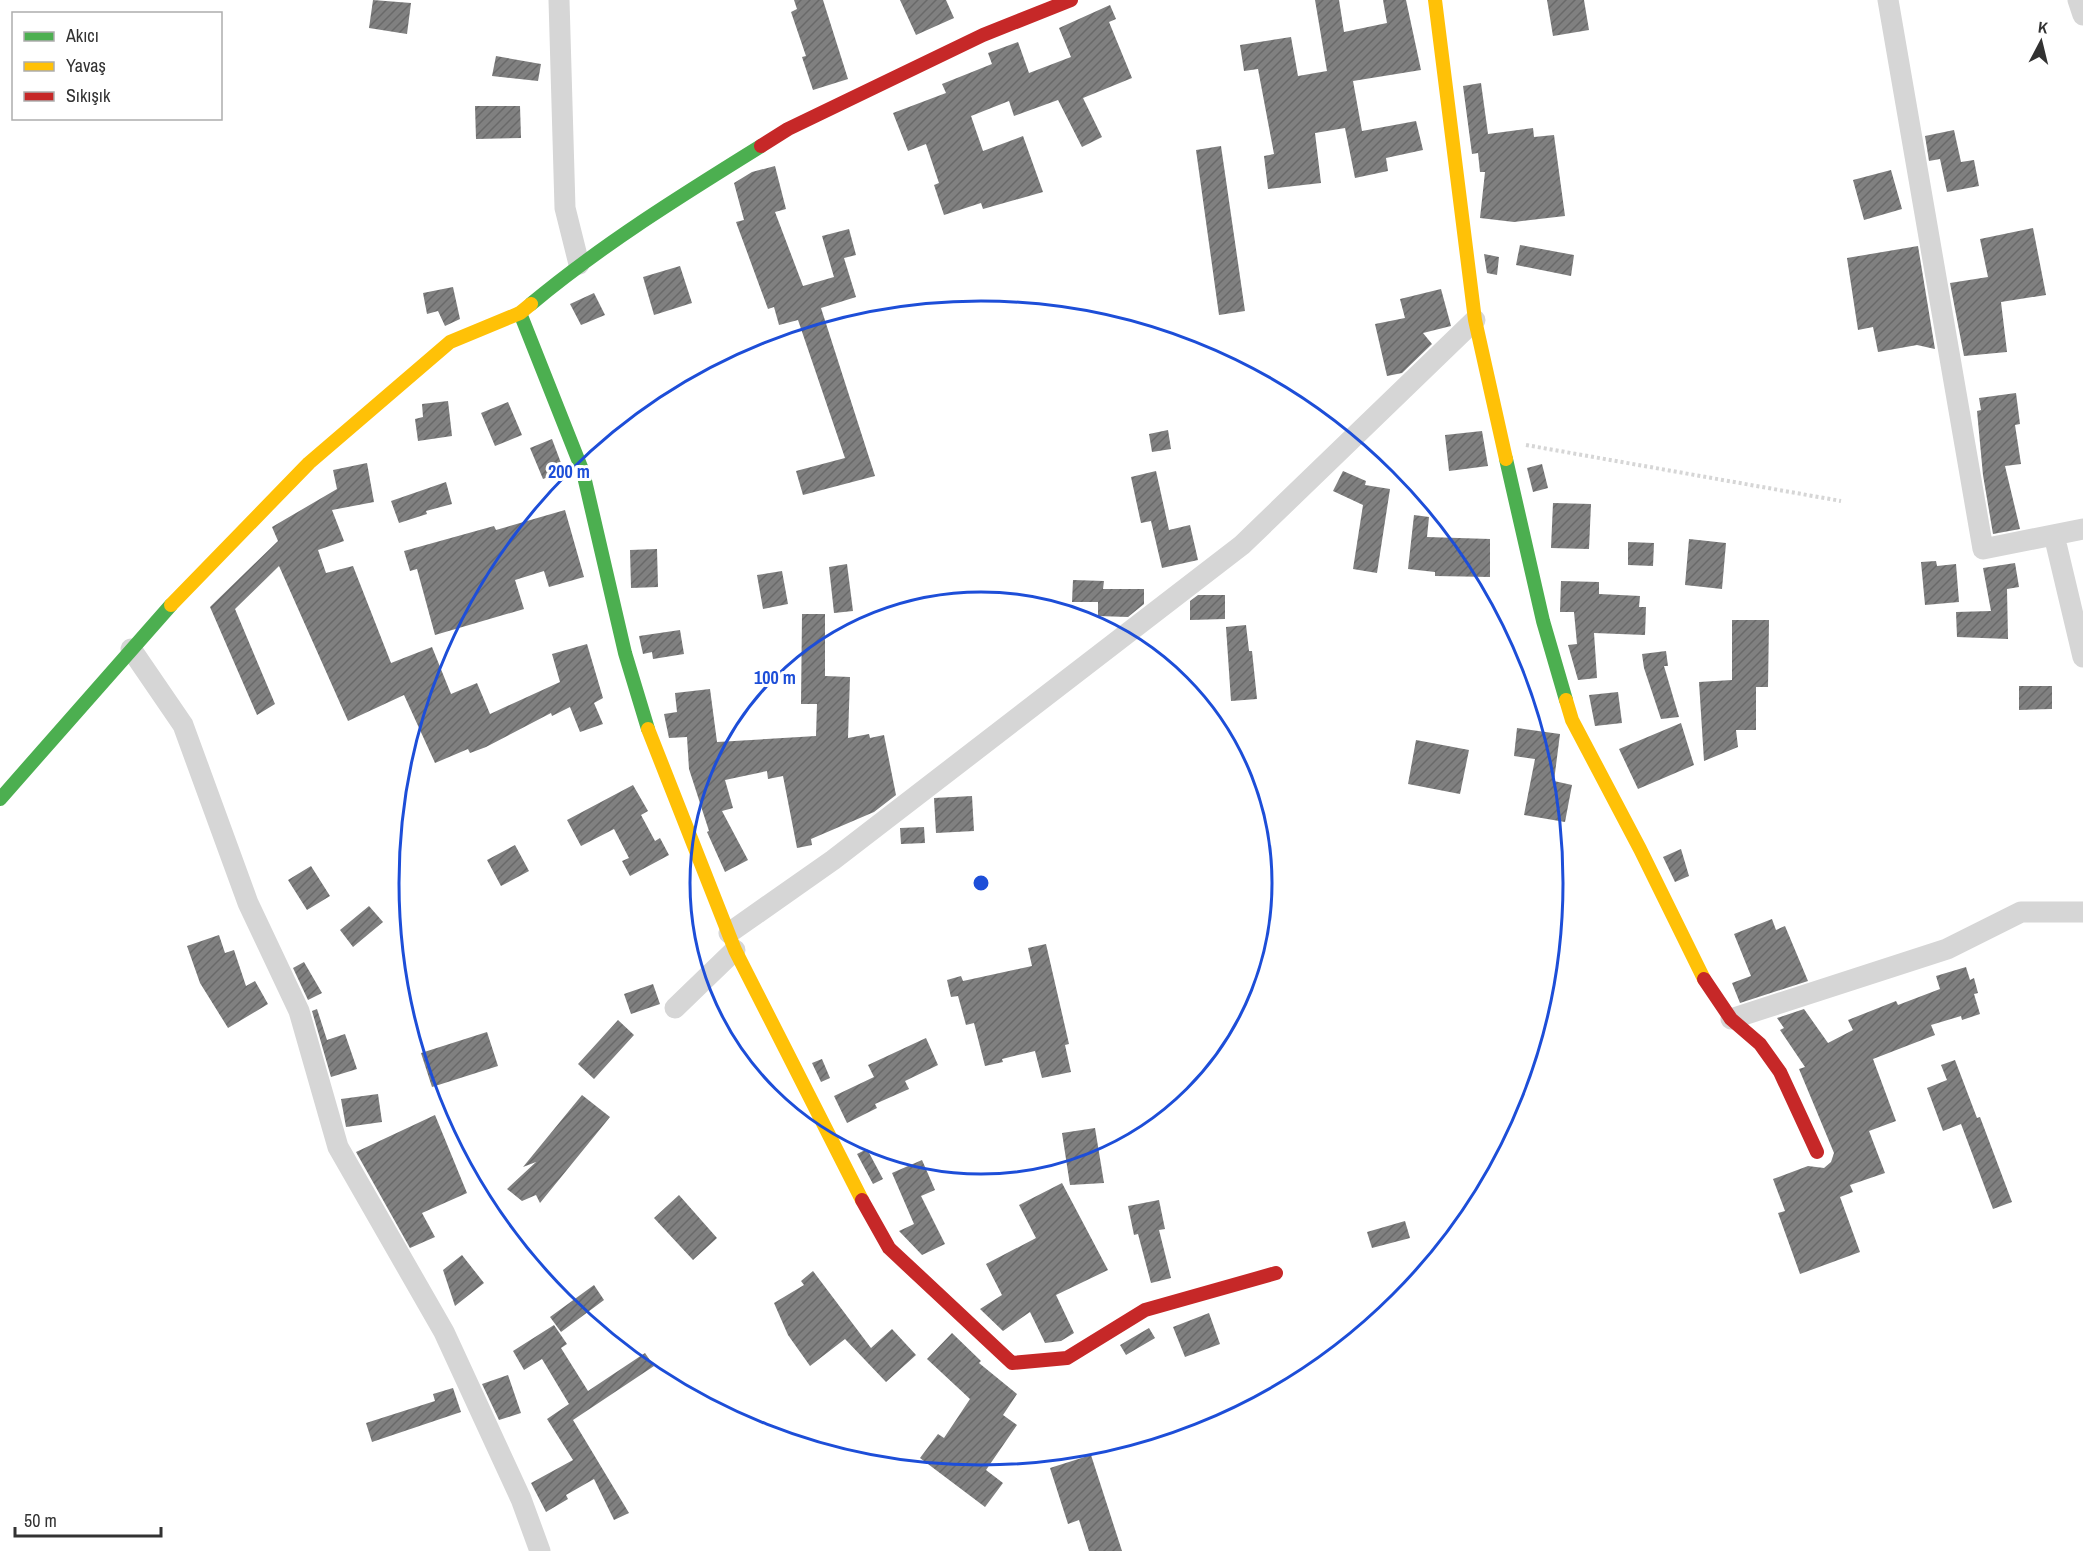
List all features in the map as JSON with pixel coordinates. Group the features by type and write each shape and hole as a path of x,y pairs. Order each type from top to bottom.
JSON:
{"street":[{"path":"559,0 565,208 579,264"},
{"path":"0,799 131,649 309,463 450,342 520,313 579,264 646,218 788,129 983,35 1071,0"},
{"path":"1435,0 1475,320 1543,621 1572,720 1640,849 1706,984 1731,1019 1760,1044 1780,1072 1817,1152"},
{"path":"1888,0 1983,549 2083,529"},
{"path":"2078,0 2083,15"},
{"path":"520,313 584,472 625,652 652,742 732,942 868,1214 889,1248 1012,1363 1067,1358 1145,1310 1276,1273"},
{"path":"675,1008 732,942 833,860 1242,545 1475,320"},
{"path":"2054,535 2083,657"},
{"path":"131,649 183,725 248,903 299,1011 338,1147 444,1332 521,1499 540,1551"},
{"path":"1731,1019 1947,949 2021,912 2083,912"}],"path":[{"path":"1502,440 1841,501"}],"building":[{"path":"373,0 411,3 407,34 369,28"},
{"path":"794,0 823,0 848,79 813,90 802,57 806,56 791,12 797,9"},
{"path":"900,0 946,0 954,18 916,35"},
{"path":"1315,0 1339,0 1344,32 1387,23 1383,0 1406,0 1421,70 1353,81 1362,131 1416,121 1423,150 1386,158 1388,171 1355,178 1345,128 1315,133 1321,183 1268,189 1264,156 1274,154 1258,69 1244,71 1240,45 1291,37 1298,76 1327,71"},
{"path":"1547,0 1584,0 1589,30 1553,36"},
{"path":"1110,5 1116,19 1109,22 1132,78 1083,98 1102,137 1082,147 1058,100 1014,116 1009,101 971,116 983,151 1023,136 1043,192 983,209 981,203 944,215 934,185 939,183 926,144 908,151 893,113 946,93 942,84 992,64 988,53 1018,42 1029,73 1071,57 1059,28"},
{"path":"496,56 541,64 538,81 492,76"},
{"path":"1481,83 1488,134 1533,128 1534,137 1554,135 1565,216 1514,222 1480,218 1485,172 1480,172 1478,153 1472,154 1463,86"},
{"path":"475,106 520,106 521,138 476,139"},
{"path":"1954,130 1961,162 1974,160 1979,186 1947,192 1940,159 1929,161 1925,136"},
{"path":"1221,146 1245,311 1219,315 1196,150"},
{"path":"775,166 786,209 775,212 803,286 834,277 822,236 849,229 856,255 844,258 856,297 821,308 875,476 803,495 796,471 845,458 798,320 779,325 774,307 768,309 736,222 744,220 734,183 752,172"},
{"path":"1891,170 1902,209 1864,220 1853,180"},
{"path":"2033,228 2046,295 2001,302 2007,352 1964,356 1950,283 1988,277 1980,239"},
{"path":"1520,245 1574,255 1571,276 1516,265"},
{"path":"1918,246 1935,349 1917,345 1878,352 1873,327 1858,330 1847,258"},
{"path":"1484,254 1499,257 1497,275 1487,273"},
{"path":"680,266 692,303 654,315 643,277"},
{"path":"453,287 460,319 445,326 438,311 427,314 423,293"},
{"path":"1441,289 1451,326 1423,333 1432,344 1402,373 1387,376 1375,324 1405,318 1400,299"},
{"path":"594,293 605,315 581,325 570,304"},
{"path":"2016,393 2020,424 2015,425 2021,464 2005,466 2020,529 1993,534 1983,475 1977,411 1981,410 1979,398"},
{"path":"448,401 452,436 418,441 415,419 423,417 422,404"},
{"path":"508,402 522,435 495,446 481,413"},
{"path":"1168,430 1171,449 1152,452 1149,434"},
{"path":"1482,431 1488,466 1449,471 1445,435"},
{"path":"552,439 564,471 543,479 530,448"},
{"path":"367,463 374,502 332,510 344,541 318,550 326,573 353,566 391,663 432,647 451,694 477,683 490,714 560,682 552,654 587,644 603,698 594,703 603,724 580,732 570,707 552,716 551,713 486,747 470,753 468,749 435,763 404,695 348,721 279,566 235,609 275,704 257,715 210,607 278,541 272,527 337,489 333,470"},
{"path":"1542,464 1548,488 1533,492 1527,468"},
{"path":"1156,471 1169,530 1190,525 1198,560 1162,568 1151,521 1141,523 1131,477"},
{"path":"1343,471 1366,481 1365,485 1390,489 1377,573 1353,569 1363,505 1333,491"},
{"path":"446,482 452,504 426,511 427,514 399,523 391,501"},
{"path":"1553,503 1591,504 1589,549 1551,548"},
{"path":"565,510 584,577 549,587 544,571 515,580 524,609 435,635 417,569 410,571 404,551 494,526 496,530"},
{"path":"1414,515 1429,517 1427,537 1490,539 1490,577 1435,576 1435,572 1408,569"},
{"path":"1689,539 1726,543 1722,589 1685,585"},
{"path":"1628,542 1654,543 1653,566 1628,565"},
{"path":"657,549 658,587 631,588 630,550"},
{"path":"1936,561 1937,566 1956,564 1959,602 1925,605 1921,562"},
{"path":"2015,563 2019,587 2007,589 2008,639 1957,637 1956,612 1991,611 1983,568"},
{"path":"847,564 853,611 834,613 829,567"},
{"path":"782,571 788,604 763,609 757,575"},
{"path":"1073,580 1104,581 1103,589 1144,589 1144,604 1128,617 1098,616 1098,602 1072,602"},
{"path":"1561,581 1599,582 1599,594 1640,596 1639,607 1646,607 1645,635 1594,633 1597,678 1578,680 1568,645 1577,644 1574,612 1560,612"},
{"path":"1198,595 1225,595 1225,619 1190,620 1190,601"},
{"path":"802,614 825,614 825,676 850,677 848,738 869,734 870,738 884,735 896,795 874,812 811,839 812,845 797,848 783,776 768,779 767,771 725,780 733,808 722,811 748,860 725,872 707,832 709,831 689,769 687,737 669,738 664,714 677,712 675,693 710,689 717,742 816,736 817,704 801,704"},
{"path":"1732,620 1769,620 1768,687 1756,687 1756,730 1736,730 1738,747 1704,761 1699,682 1732,680"},
{"path":"1246,625 1249,651 1252,651 1257,699 1231,701 1226,627"},
{"path":"680,630 684,654 653,659 652,652 643,654 639,636"},
{"path":"1666,651 1668,666 1664,666 1679,717 1661,719 1644,668 1642,654"},
{"path":"2019,686 2052,686 2052,709 2019,710"},
{"path":"1618,692 1622,723 1595,726 1589,695"},
{"path":"1681,723 1694,765 1638,789 1619,749"},
{"path":"1517,728 1560,734 1554,781 1572,785 1565,822 1524,815 1535,759 1514,756"},
{"path":"1416,740 1469,750 1460,794 1408,784"},
{"path":"633,785 648,811 641,815 655,841 660,838 669,855 630,876 622,861 629,858 614,829 581,846 567,820"},
{"path":"972,796 974,831 936,833 934,798"},
{"path":"924,827 925,843 901,844 900,828"},
{"path":"515,845 529,871 501,886 487,860"},
{"path":"1681,849 1689,876 1675,882 1663,857"},
{"path":"311,866 330,896 307,910 288,880"},
{"path":"369,906 383,922 353,947 340,930"},
{"path":"1772,919 1776,930 1785,926 1808,981 1740,1003 1732,983 1751,976 1734,934"},
{"path":"219,935 225,953 234,950 246,986 255,981 268,1004 228,1028 200,983 187,946"},
{"path":"1046,944 1069,1044 1065,1045 1071,1072 1042,1078 1035,1051 1002,1059 1003,1062 985,1066 974,1023 966,1025 958,996 951,997 947,980 961,976 963,981 1032,966 1028,948"},
{"path":"304,962 322,993 308,1000 293,968"},
{"path":"1966,967 1970,980 1974,978 1978,993 1974,994 1980,1014 1962,1020 1961,1016 1931,1025 1935,1035 1873,1059 1896,1121 1869,1131 1885,1173 1850,1185 1853,1192 1840,1197 1860,1252 1800,1274 1778,1213 1785,1211 1773,1179 1808,1166 1824,1168 1831,1162 1834,1153 1799,1069 1805,1067 1780,1030 1784,1028 1777,1018 1804,1009 1828,1043 1853,1030 1848,1020 1896,1001 1898,1005 1940,989 1936,976"},
{"path":"653,984 660,1004 631,1014 624,994"},
{"path":"317,1009 327,1040 345,1034 357,1069 331,1077 312,1011"},
{"path":"618,1020 634,1035 594,1079 578,1064"},
{"path":"487,1032 498,1066 432,1087 421,1053"},
{"path":"926,1038 938,1065 905,1081 909,1089 875,1104 877,1108 847,1123 834,1096 874,1077 868,1065"},
{"path":"822,1059 830,1078 821,1082 812,1063"},
{"path":"1955,1060 1977,1118 1980,1117 2012,1202 1993,1209 1961,1124 1943,1131 1927,1088 1947,1080 1941,1065"},
{"path":"378,1094 382,1122 346,1127 341,1099"},
{"path":"582,1095 610,1117 540,1203 536,1195 522,1201 507,1189 536,1162 523,1167"},
{"path":"435,1115 467,1193 422,1213 435,1237 410,1248 356,1152"},
{"path":"1095,1128 1104,1183 1070,1185 1062,1133"},
{"path":"867,1149 883,1179 873,1184 857,1154"},
{"path":"922,1160 935,1190 921,1196 945,1244 922,1255 899,1231 914,1224 892,1173"},
{"path":"1062,1183 1108,1270 1056,1295 1074,1333 1061,1341 1045,1343 1030,1312 1003,1331 980,1309 1002,1295 986,1264 1036,1238 1019,1205"},
{"path":"679,1195 717,1238 693,1260 654,1218"},
{"path":"1159,1200 1165,1229 1159,1230 1171,1278 1151,1283 1138,1234 1134,1235 1128,1206"},
{"path":"1405,1221 1410,1238 1372,1248 1367,1232"},
{"path":"462,1255 484,1283 455,1306 443,1270"},
{"path":"813,1271 871,1348 892,1329 916,1355 886,1382 845,1339 810,1366 788,1335 774,1303 804,1285 801,1281"},
{"path":"594,1285 604,1300 561,1332 550,1317"},
{"path":"1209,1313 1220,1344 1185,1357 1173,1327"},
{"path":"554,1325 567,1344 561,1348 588,1391 645,1353 654,1366 573,1420 629,1513 614,1520 594,1479 566,1495 568,1499 546,1512 531,1483 573,1460 547,1419 569,1404 542,1359 524,1370 513,1351"},
{"path":"1149,1328 1155,1338 1126,1355 1120,1345"},
{"path":"952,1333 981,1361 979,1363 1017,1394 1003,1415 1017,1425 986,1470 1003,1483 985,1507 920,1458 938,1434 944,1438 970,1399 927,1359"},
{"path":"508,1375 521,1413 499,1420 482,1384"},
{"path":"453,1388 461,1412 372,1442 366,1423 435,1401 433,1394"},
{"path":"1091,1455 1122,1551 1089,1551 1079,1520 1068,1524 1050,1468"}],"traffic: fast":[{"path":"531,304 615,241 761,146"},
{"path":"520,313 583,472 625,653 648,729"},
{"path":"1506,459 1543,621 1566,700"},
{"path":"0,799 171,605"}],"traffic: slow":[{"path":"1435,0 1475,320 1506,459"},
{"path":"171,605 309,463 450,342 520,313 531,304"},
{"path":"1566,700 1572,720 1640,849 1704,979"},
{"path":"648,729 735,950 862,1200"}],"traffic: jam":[{"path":"761,146 788,129 983,35 1071,0"},
{"path":"1704,979 1731,1019 1760,1044 1780,1072 1817,1152"},
{"path":"862,1200 889,1248 1012,1363 1067,1358 1145,1310 1276,1273"}]}
